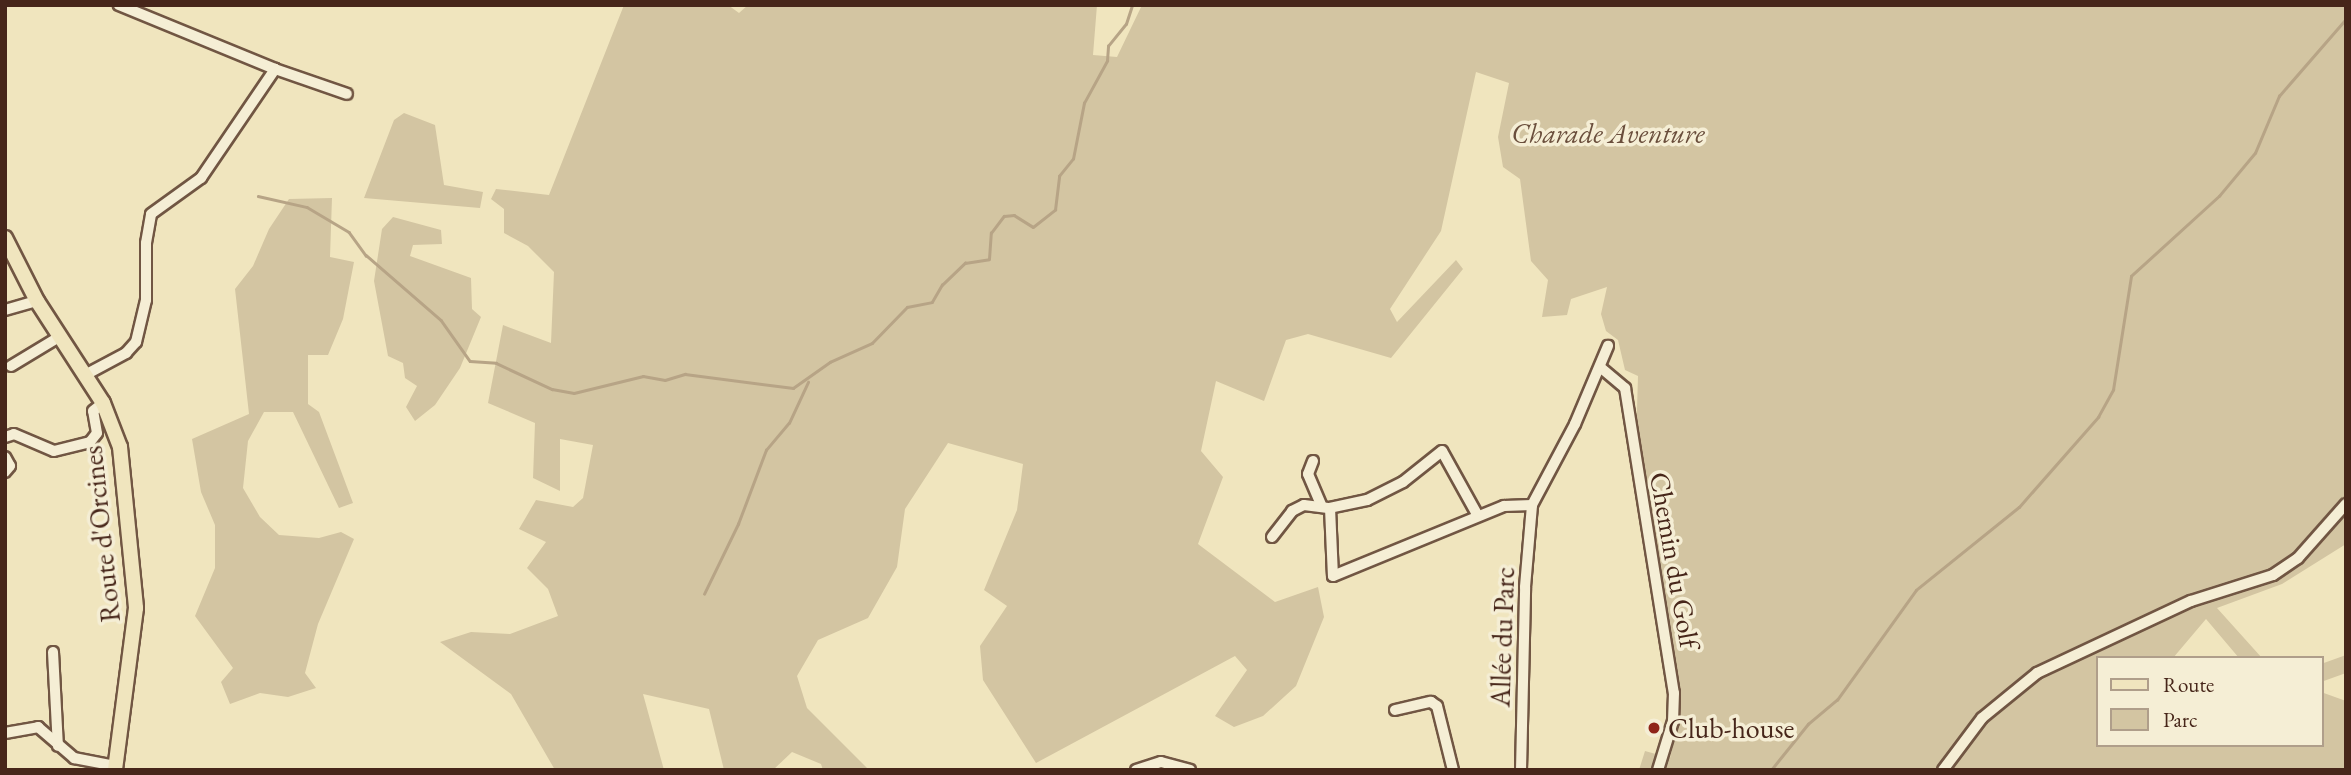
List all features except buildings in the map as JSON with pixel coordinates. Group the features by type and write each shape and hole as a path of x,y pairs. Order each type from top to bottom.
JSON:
{"main road":[{"name":"Route d'Orcines","path":"5,238 37,301 103,403 120,447 136,608 115,768"}],"street":[{"path":"119,5 275,69 347,94"},
{"path":"85,375 126,353 136,342 146,300 146,243 152,214 201,178 275,69"},
{"path":"5,310 37,301"},
{"path":"11,366 59,337"},
{"path":"1312,461 1308,474 1326,506 1333,576 1504,506 1532,505 1600,368 1608,346"},
{"name":"Chemin du Golf","path":"1600,368 1625,388 1674,694 1673,721 1658,770"},
{"path":"5,437 14,434 54,451 90,442 97,433 93,411 103,403"},
{"path":"1272,537 1292,511 1354,504 1391,488 1442,451 1478,516"},
{"path":"5,457 10,466 5,472"},
{"path":"1944,770 1982,718 2037,673 2191,601 2273,575 2298,558 2346,504"},
{"name":"Allée du Parc","path":"1521,770 1525,587 1532,505"},
{"path":"53,652 58,746"},
{"path":"1395,710 1431,702 1437,706 1453,770"},
{"path":"5,733 38,727 58,746 84,763 115,768"},
{"path":"1136,770 1161,762 1191,770"}],"green space":[{"name":"Charade Aventure","path":"624,5 728,5 739,13 748,5 1097,5 1093,55 1117,57 1142,5 2346,5 2346,544 2282,584 2217,608 2260,656 2237,656 2206,619 2175,656 2096,656 2096,747 2323,747 2323,693 2346,701 2346,770 1639,770 1645,751 1670,758 1679,720 1635,476 1638,376 1625,370 1618,340 1606,331 1601,314 1607,287 1571,299 1567,315 1542,317 1548,280 1531,261 1520,179 1503,167 1498,137 1509,83 1476,72 1441,231 1390,309 1397,322 1456,260 1463,269 1391,358 1308,334 1286,340 1264,401 1216,381 1201,451 1223,477 1198,544 1275,602 1318,587 1324,617 1296,686 1263,716 1234,727 1215,716 1247,670 1235,656 1036,763 983,680 980,646 1007,606 984,590 1017,510 1023,464 948,443 905,509 897,567 868,618 818,640 797,676 807,708 869,770 823,770 821,764 792,752 773,770 724,770 709,709 643,694 664,770 555,770 511,694 440,642 471,632 510,634 558,616 548,589 527,568 546,542 519,529 536,500 573,507 583,498 593,445 560,439 560,491 533,478 535,423 488,403 503,325 551,343 554,272 528,246 504,233 504,209 491,199 496,189 549,195"},
{"path":"404,113 435,125 444,185 483,192 480,208 364,198 394,120"},
{"path":"332,198 330,257 354,262 343,319 328,355 308,355 308,404 319,412 353,503 339,508 293,412 264,412 248,441 243,488 260,517 279,535 319,538 341,532 354,539 318,624 305,673 316,688 288,697 260,693 230,704 221,682 233,668 195,616 215,568 215,525 201,492 192,439 249,414 235,289 253,266 269,229 289,199"},
{"path":"393,217 441,230 442,244 413,245 410,256 471,278 472,309 481,317 460,368 435,405 415,421 406,407 417,386 405,378 403,363 388,356 374,281 382,229"},
{"path":"2346,655 2346,673 2323,681 2323,663"}],"waterway":[{"path":"258,196 307,207 349,232 366,255 441,320 470,361 496,363 552,389 574,393 643,376 665,380 685,374 793,388 830,362 872,343 907,307 932,302 942,285 965,263 989,259 991,233 1004,216 1014,215 1033,227 1055,210 1059,176 1073,159 1084,103 1107,61 1108,46 1126,24 1132,5"},
{"path":"1771,770 1808,724 1837,700 1916,590 2019,507 2098,417 2113,390 2131,276 2219,196 2255,153 2279,96 2346,19"},
{"path":"704,594 738,524 766,450 789,423 808,382"}],"place":[{"name":"Club-house","path":"1654,728"}]}
